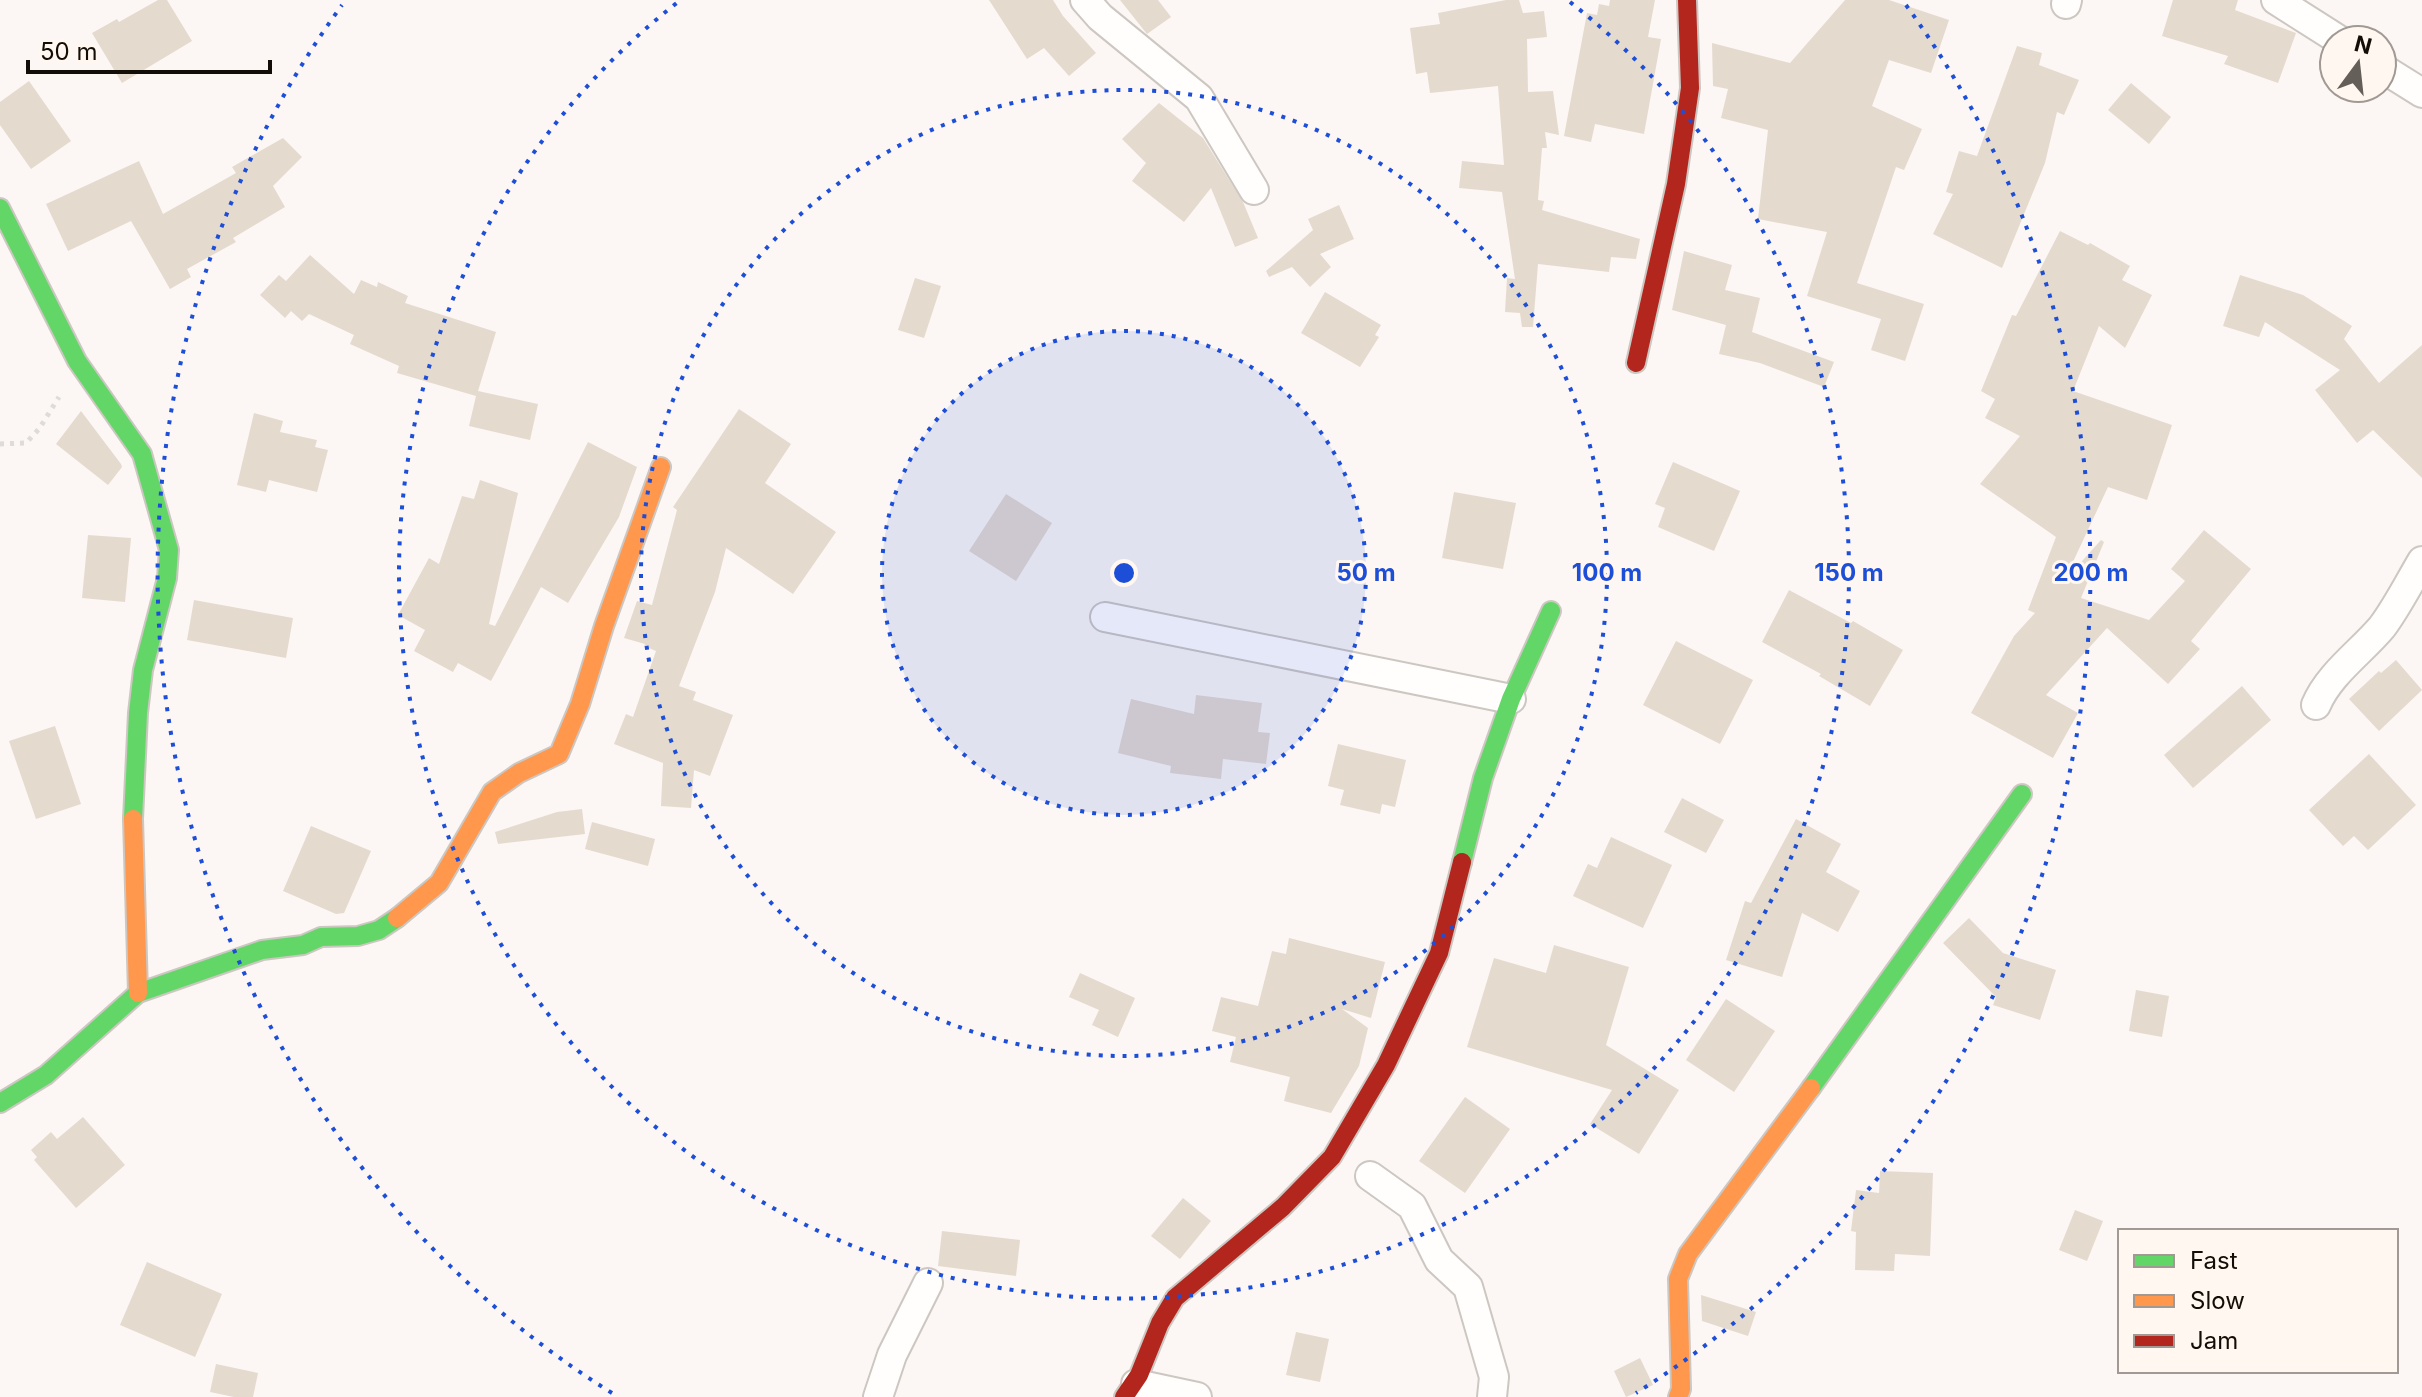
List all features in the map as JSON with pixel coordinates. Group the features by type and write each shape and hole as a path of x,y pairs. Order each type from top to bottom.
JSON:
{"street":[{"path":"1085,0 1100,17 1199,98 1254,190"},
{"path":"1636,363 1676,184 1690,88 1687,0"},
{"path":"2276,0 2318,27"},
{"path":"2398,78 2422,93"},
{"path":"0,208 77,361 142,454 169,550 167,578 143,670 138,713 133,807 138,993"},
{"path":"0,1103 46,1075 138,993 262,950 303,945 321,937 358,936 379,930 410,910 439,883 492,792 519,773 559,754 580,704 604,626 661,467"},
{"path":"2316,705 2321,694 2383,625 2422,561"},
{"path":"1197,1397 1130,1390 1161,1316 1175,1298 1283,1207 1332,1157 1386,1065 1439,953 1483,778 1511,699 1551,611"},
{"path":"1105,617 1511,699"},
{"path":"1678,1397 1681,1389 1678,1279 1688,1254 1756,1167 2022,794"},
{"path":"1370,1176 1412,1206 1439,1260 1468,1287 1494,1377 1492,1397"},
{"path":"878,1397 892,1355 928,1283"}],"path":[{"path":"0,444 26,443 33,436 54,407 77,361"}],"building":[{"path":"158,0 167,0 192,41 122,83 92,33"},
{"path":"989,0 1053,0 1096,53 1069,76 1044,48 1027,59"},
{"path":"1120,0 1158,0 1171,17 1147,34"},
{"path":"1519,0 1523,13 1544,11 1547,37 1527,39 1528,92 1553,91 1559,135 1545,132 1547,148 1542,148 1538,200 1544,201 1542,210 1640,239 1636,259 1611,257 1609,272 1538,264 1533,327 1522,327 1520,313 1505,312 1507,278 1515,279 1502,192 1459,188 1462,161 1504,165 1498,86 1430,93 1427,72 1416,74 1410,28 1440,24 1438,13"},
{"path":"1610,0 1655,0 1648,37 1661,39 1644,134 1595,124 1591,142 1564,136 1587,13 1597,15 1599,4 1609,6"},
{"path":"1845,0 1889,0 1949,20 1931,73 1889,60 1872,106 1922,129 1904,170 1896,167 1857,283 1924,304 1905,361 1871,350 1881,319 1807,296 1827,232 1758,219 1768,130 1721,118 1728,89 1713,86 1712,43 1790,63"},
{"path":"2173,0 2238,0 2235,10 2296,33 2278,83 2224,64 2228,56 2162,36"},
{"path":"2017,46 2042,53 2039,65 2079,80 2064,115 2057,112 2045,163 2002,268 1933,234 1953,194 1946,192 1959,151 1977,156"},
{"path":"29,81 71,141 31,169 0,125 0,102"},
{"path":"2131,83 2171,117 2149,144 2108,110"},
{"path":"1159,103 1203,138 1243,202 1258,238 1235,247 1211,188 1184,222 1132,181 1146,163 1122,139"},
{"path":"283,138 302,157 273,186 285,207 233,238 236,242 187,269 191,277 170,289 131,221 68,251 46,204 139,161 163,214 236,173 232,167"},
{"path":"1339,205 1354,239 1320,254 1331,267 1310,287 1292,267 1269,277 1266,271 1313,230 1308,219"},
{"path":"2060,231 2088,245 2090,243 2130,266 2122,280 2152,295 2125,348 2099,326 2073,391 2172,425 2147,500 2108,487 2064,581 2101,540 2104,542 2081,598 2149,620 2185,581 2171,569 2204,530 2251,569 2191,641 2200,649 2168,684 2107,628 2046,695 2078,713 2053,758 1971,713 2014,636 2035,613 2028,610 2056,537 1980,484 2020,436 1985,418 1995,399 1981,391 2012,315 2016,316"},
{"path":"1684,251 1732,265 1725,290 1760,298 1752,332 1834,362 1824,387 1760,363 1719,354 1726,325 1672,310"},
{"path":"310,255 354,294 361,280 377,287 378,282 408,296 405,303 496,332 478,391 538,404 530,440 469,426 476,396 397,373 399,366 350,344 354,335 309,314 302,321 291,311 285,318 260,295 279,275 286,281"},
{"path":"2240,275 2303,295 2352,326 2344,339 2379,383 2422,345 2422,478 2373,430 2357,443 2315,390 2340,370 2265,322 2259,337 2223,326"},
{"path":"915,278 941,286 924,338 898,330"},
{"path":"1325,292 1381,325 1375,335 1379,337 1360,367 1301,333"},
{"path":"739,409 791,444 765,483 836,532 793,594 726,548 715,592 679,686 696,692 693,700 733,715 710,776 694,770 691,808 661,806 663,763 614,744 626,714 633,717 656,651 624,638 637,601 652,605 677,510 673,507"},
{"path":"81,411 121,464 122,467 108,485 56,444"},
{"path":"254,413 283,421 280,432 317,440 315,447 328,450 317,492 269,480 266,492 237,485"},
{"path":"588,442 637,467 619,517 568,603 541,587 491,681 458,663 453,672 414,651 425,630 398,615 429,558 439,564 462,496 474,499 480,480 518,493 489,624 495,626"},
{"path":"1673,462 1740,491 1714,551 1658,527 1665,508 1655,504"},
{"path":"1454,492 1516,503 1503,569 1442,558"},
{"path":"1006,494 1052,523 1016,581 969,551"},
{"path":"88,535 131,538 125,602 82,598"},
{"path":"1789,590 1903,650 1870,706 1819,676 1821,674 1762,642"},
{"path":"194,600 293,618 286,658 187,640"},
{"path":"1676,641 1753,680 1720,744 1643,705"},
{"path":"2396,660 2422,690 2379,731 2349,699"},
{"path":"2242,686 2271,720 2193,788 2164,755"},
{"path":"1196,695 1262,703 1258,732 1270,733 1266,764 1223,759 1221,779 1170,773 1171,766 1118,753 1131,699 1194,714"},
{"path":"55,726 81,804 36,819 9,741"},
{"path":"1338,744 1406,760 1395,807 1382,804 1380,814 1340,805 1344,790 1328,786"},
{"path":"2369,754 2416,805 2368,850 2354,836 2343,846 2309,810"},
{"path":"1682,798 1724,820 1706,853 1664,832"},
{"path":"582,809 585,834 498,844 495,832 557,812"},
{"path":"1796,819 1841,844 1826,872 1860,891 1838,932 1802,913 1782,977 1726,960 1745,901 1751,903"},
{"path":"592,822 655,839 648,866 585,849"},
{"path":"311,826 371,851 344,913 336,914 283,891"},
{"path":"1611,837 1672,865 1643,928 1573,896 1588,864 1597,868"},
{"path":"1969,918 2003,953 2056,970 2040,1020 1993,1005 1996,997 1943,943"},
{"path":"1289,938 1385,962 1371,1018 1342,1009 1368,1028 1359,1066 1331,1113 1284,1101 1290,1077 1230,1062 1236,1037 1212,1031 1221,997 1258,1006 1272,951 1286,954"},
{"path":"1554,945 1629,967 1606,1045 1679,1090 1639,1154 1590,1124 1612,1090 1467,1047 1494,958 1546,973"},
{"path":"1080,973 1135,998 1118,1037 1092,1025 1099,1010 1069,997"},
{"path":"2136,990 2169,996 2162,1037 2129,1031"},
{"path":"1726,999 1775,1031 1734,1092 1686,1060"},
{"path":"1465,1097 1510,1129 1465,1193 1419,1161"},
{"path":"83,1117 125,1165 76,1208 34,1160 37,1157 31,1150 51,1132 57,1139"},
{"path":"1880,1171 1933,1173 1930,1256 1895,1254 1894,1271 1855,1270 1856,1232 1851,1231 1856,1190 1879,1193"},
{"path":"1183,1198 1211,1221 1180,1259 1151,1236"},
{"path":"2075,1210 2103,1221 2087,1261 2059,1250"},
{"path":"942,1231 1020,1240 1016,1276 938,1266"},
{"path":"147,1262 222,1294 195,1357 120,1325"},
{"path":"1701,1295 1756,1312 1748,1336 1702,1321"},
{"path":"1296,1332 1329,1339 1320,1382 1286,1375"},
{"path":"1640,1358 1653,1385 1626,1397 1614,1371"},
{"path":"216,1364 258,1373 253,1397 210,1392"}],"traffic: fast":[{"path":"0,208 77,361 142,454 169,550 167,578 143,670 133,819"},
{"path":"1462,862 1483,778 1511,699 1551,611"},
{"path":"1811,1088 2022,794"},
{"path":"0,1103 46,1075 138,993 262,950 303,945 321,937 358,936 379,930 397,918"}],"traffic: slow":[{"path":"397,918 439,883 492,792 519,773 559,754 580,704 604,626 661,467"},
{"path":"133,819 138,993"},
{"path":"1678,1397 1681,1389 1678,1279 1688,1254 1811,1088"}],"traffic: jam":[{"path":"1636,363 1676,184 1690,88 1687,0"},
{"path":"1124,1397 1139,1375 1160,1323 1175,1298 1283,1207 1332,1157 1386,1065 1439,953 1462,862"}]}
